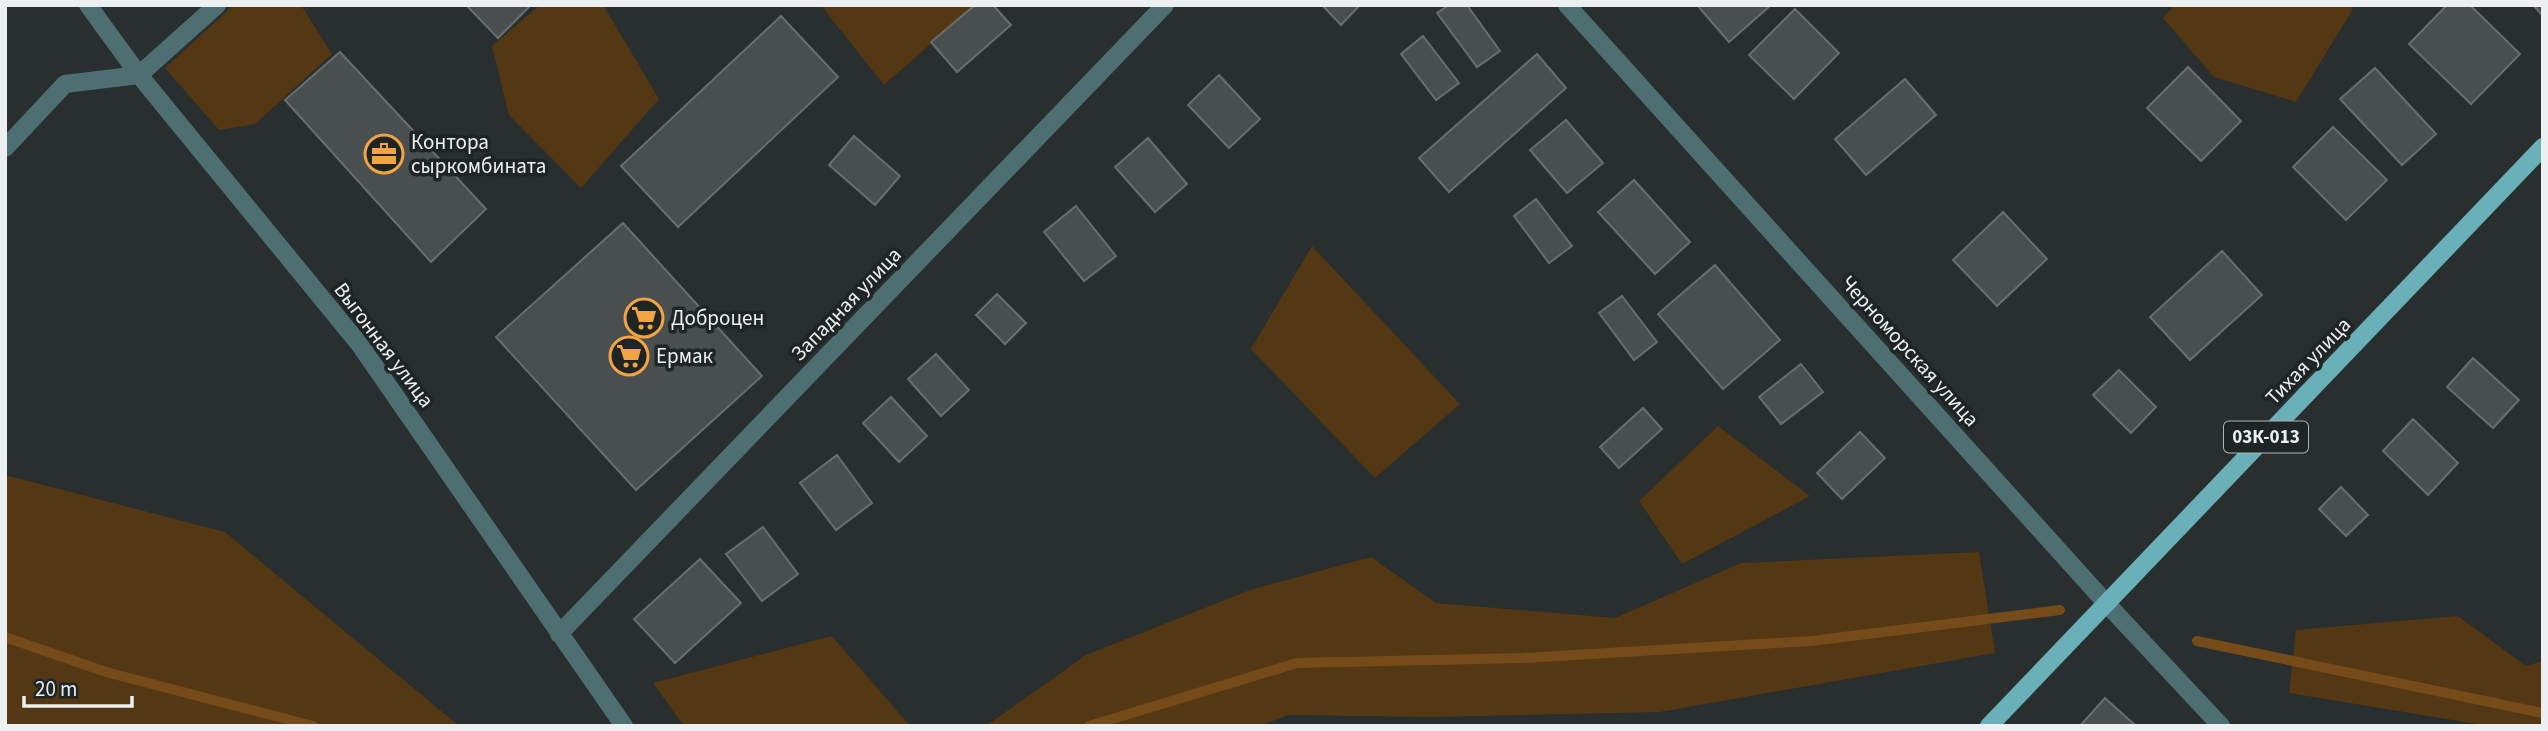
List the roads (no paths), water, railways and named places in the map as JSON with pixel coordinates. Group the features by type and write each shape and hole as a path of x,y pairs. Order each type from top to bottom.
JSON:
{"main road":[{"name":"Тихая улица","path":"1989,726 2543,147"}],"street":[{"name":"Выгонная улица","path":"88,5 139,75 360,345 624,726"},
{"path":"5,148 65,84 139,75 217,5"},
{"name":"Западная улица","path":"559,634 1165,5"},
{"name":"Черноморская улица","path":"1567,5 2107,604 2221,726"}],"waterway":[{"path":"1089,726 1297,663 1523,658 1811,641 2060,610"},
{"path":"5,637 106,672 313,726"},
{"path":"2197,641 2543,713"}],"place":[{"name":"Контора сыркомбината","path":"384,154"},
{"name":"Доброцен","path":"644,318"},
{"name":"Ермак","path":"629,356"}]}
